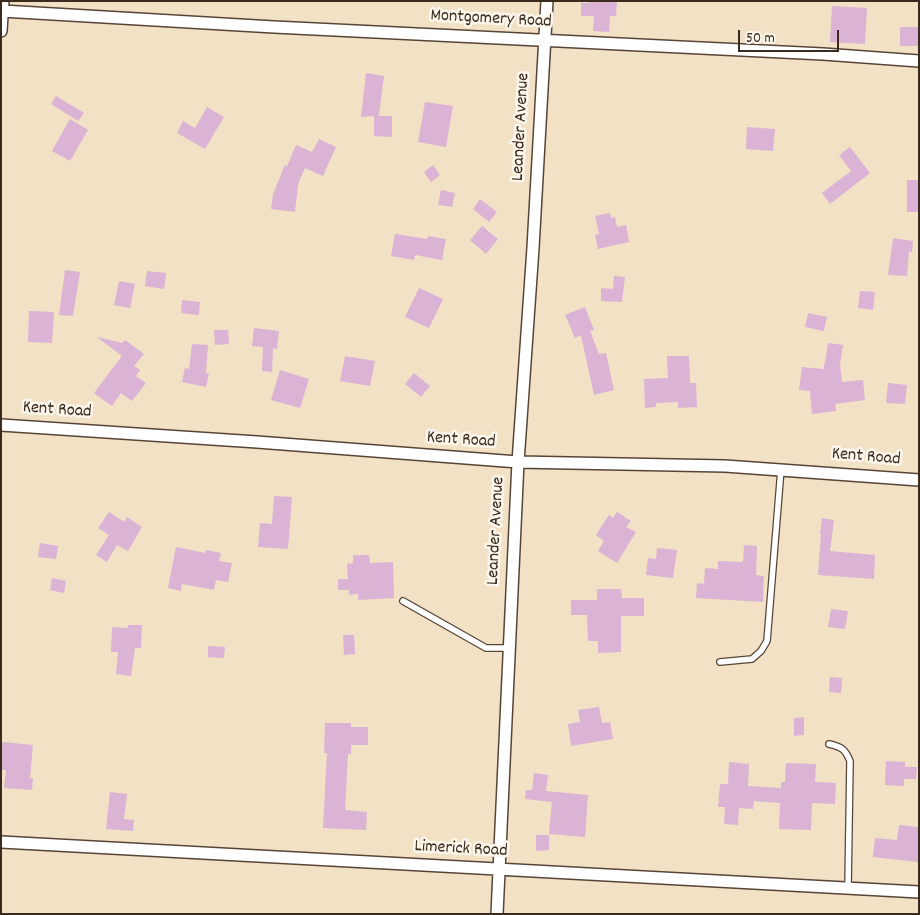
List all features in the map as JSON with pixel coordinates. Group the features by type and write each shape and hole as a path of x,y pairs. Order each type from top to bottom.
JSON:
{"street":[{"name":"Leander Avenue","path":"497,914 518,462 547,1"},
{"name":"Montgomery Road","path":"2,6 274,28 823,54 919,61"},
{"path":"1,31 2,6"},
{"name":"Kent Road","path":"1,425 518,462 725,466 919,480"},
{"name":"Limerick Road","path":"1,842 919,892"}],"lane":[{"path":"720,662 752,659 761,651 767,641 781,469"},
{"path":"403,601 486,648 509,648"},
{"path":"829,744 840,747 846,752 850,761 848,888"}],"building":[{"path":"589,1 617,1 616,16 610,16 609,32 593,31 594,16 581,16 581,3 589,3"},
{"path":"832,6 867,8 865,44 830,42"},
{"path":"900,27 919,27 919,46 900,46"},
{"path":"366,73 384,76 378,116 392,116 392,137 374,136 374,116 361,117"},
{"path":"56,96 84,113 78,121 51,104"},
{"path":"425,102 453,106 446,147 418,142"},
{"path":"207,107 224,117 205,149 177,133 183,121 195,128"},
{"path":"70,119 88,130 70,161 52,151"},
{"path":"747,127 775,129 773,151 746,149"},
{"path":"319,139 336,147 323,176 305,168 298,184 295,212 271,209 273,194 296,145 312,152"},
{"path":"850,147 870,173 830,204 822,193 851,171 839,155"},
{"path":"433,165 440,175 431,182 424,172"},
{"path":"907,180 919,180 919,212 907,212"},
{"path":"441,190 455,193 452,207 438,205"},
{"path":"480,199 497,212 489,222 473,209"},
{"path":"610,213 611,218 615,217 617,227 626,225 629,242 598,249 595,235 599,234 595,216"},
{"path":"482,226 498,239 486,254 470,240"},
{"path":"395,234 427,239 428,236 446,239 442,260 415,255 414,260 391,256"},
{"path":"893,238 913,241 912,252 909,252 907,276 888,275"},
{"path":"65,270 80,272 73,316 59,315"},
{"path":"147,271 166,273 164,289 145,286"},
{"path":"614,276 625,277 622,302 601,301 601,288 613,289"},
{"path":"119,281 135,284 130,308 114,305"},
{"path":"419,288 443,299 429,328 405,317"},
{"path":"860,291 875,292 873,310 858,308"},
{"path":"182,300 200,302 199,315 181,313"},
{"path":"585,307 594,330 590,331 599,354 606,353 614,390 594,395 581,335 575,338 565,315"},
{"path":"29,311 54,312 52,343 28,342"},
{"path":"808,313 827,317 824,331 805,327"},
{"path":"254,328 279,331 277,349 273,348 272,372 262,371 263,347 252,346"},
{"path":"214,330 228,330 229,344 215,345"},
{"path":"97,337 122,343 125,340 144,354 134,366 140,370 136,376 146,383 132,401 121,393 112,406 94,393 122,356"},
{"path":"828,343 843,345 840,364 842,382 863,380 865,400 835,404 836,411 812,414 810,391 799,390 802,367 824,369"},
{"path":"192,344 208,345 206,373 209,374 206,387 182,382 185,368 189,369"},
{"path":"345,356 375,361 370,386 340,381"},
{"path":"667,356 689,356 690,383 696,383 697,407 678,408 678,402 656,403 656,407 645,408 644,379 668,378"},
{"path":"280,370 309,379 300,408 271,400"},
{"path":"414,373 430,386 421,397 405,384"},
{"path":"888,383 907,385 905,404 886,403"},
{"path":"274,496 292,497 288,549 258,547 260,523 272,524"},
{"path":"109,512 124,522 127,517 142,527 128,551 117,545 107,562 96,555 109,535 98,528"},
{"path":"617,512 631,521 626,527 636,532 617,563 598,551 604,541 596,535 609,515 613,518"},
{"path":"822,518 834,520 830,551 875,555 874,579 818,575"},
{"path":"40,543 58,546 56,559 38,557"},
{"path":"744,545 757,546 756,575 764,576 763,602 696,598 697,583 704,584 705,568 718,569 718,561 743,562"},
{"path":"176,547 206,553 206,550 221,553 219,561 232,563 228,582 216,580 214,590 182,584 181,591 168,588"},
{"path":"657,548 677,550 673,578 646,575 648,558 656,559"},
{"path":"353,555 369,555 370,563 393,562 394,598 358,600 358,594 349,595 349,590 338,590 338,579 348,579 347,564 353,563"},
{"path":"52,578 66,581 64,593 50,590"},
{"path":"597,589 621,589 622,598 644,598 644,616 621,616 621,652 598,653 598,641 588,641 587,615 571,615 571,600 597,600"},
{"path":"831,609 848,611 845,629 828,627"},
{"path":"128,625 142,625 141,648 135,648 131,676 116,674 118,652 111,652 112,627 128,628"},
{"path":"343,635 354,635 355,654 344,655"},
{"path":"208,646 225,647 224,658 208,657"},
{"path":"830,677 842,678 841,693 829,692"},
{"path":"599,707 602,723 610,722 613,739 571,746 568,724 580,722 578,710"},
{"path":"804,717 804,735 794,736 794,718"},
{"path":"325,723 351,723 351,727 368,727 368,745 351,745 351,754 348,754 345,810 367,812 366,830 323,828 327,753 324,753"},
{"path":"2,742 33,745 30,778 33,778 32,790 4,788 6,770 1,770"},
{"path":"886,761 905,762 905,767 917,767 916,779 904,779 904,786 885,785"},
{"path":"729,762 749,764 748,786 781,788 781,782 785,782 786,763 816,764 815,782 836,783 835,804 812,803 811,830 779,829 780,803 754,801 753,809 739,808 738,825 724,824 725,807 718,807 720,784 728,784"},
{"path":"534,773 548,775 546,791 588,795 585,837 549,834 552,802 525,799 526,790 532,790"},
{"path":"110,792 127,794 124,819 134,820 133,831 106,829"},
{"path":"899,825 919,827 919,862 873,857 875,838 897,840"},
{"path":"536,835 549,835 549,850 536,851"}]}
